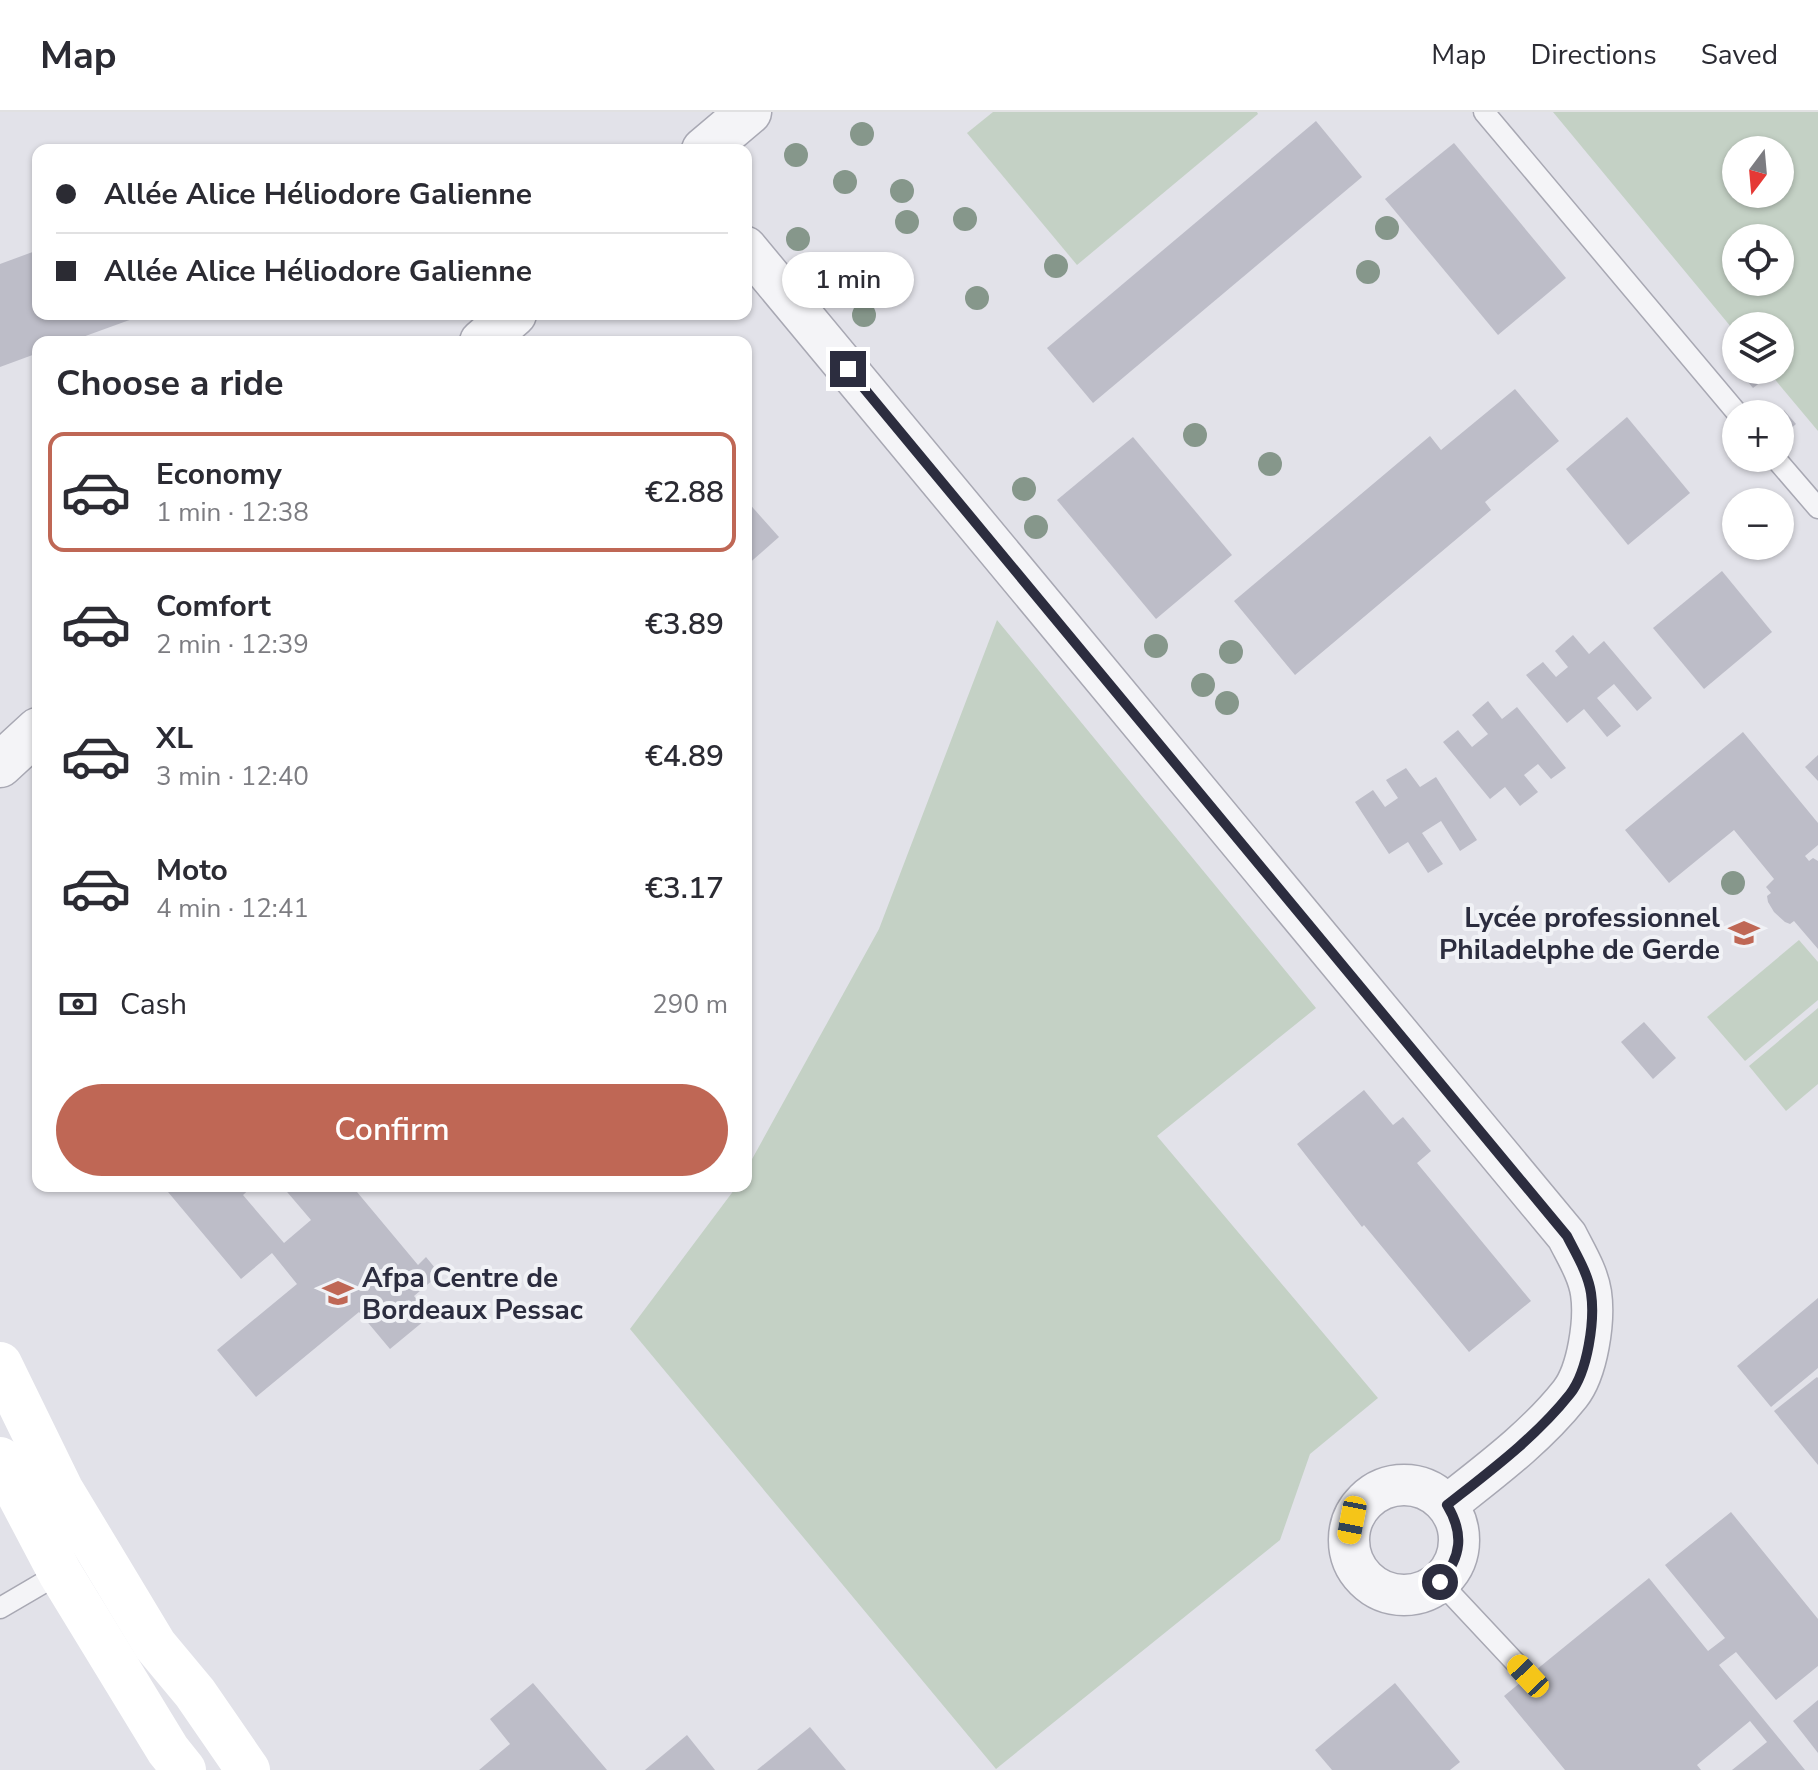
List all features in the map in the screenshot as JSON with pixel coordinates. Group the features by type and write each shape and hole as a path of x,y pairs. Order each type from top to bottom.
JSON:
{"main road":[{"path":"0,1364 28,1504 195,1693 248,1770"},
{"path":"0,1459 28,1504 60,1573 168,1750 184,1770"}],"street":[{"path":"711,144 749,112"},
{"path":"752,254 1567,1236 1591,1292 1591,1331 1583,1366 1572,1392 1513,1452 1447,1505"},
{"path":"489,336 507,320"},
{"path":"0,765 32,736"},
{"path":"1395,1485 1414,1486 1432,1492 1447,1505 1460,1536 1458,1553 1451,1569 1440,1582 1426,1591 1409,1596 1392,1595 1375,1587 1360,1574 1348,1539 1352,1520 1362,1504 1377,1492 1395,1485"}],"lane":[{"path":"1484,112 1726,400"},
{"path":"1787,472 1818,508"},
{"path":"0,1608 60,1573"},
{"path":"1440,1582 1528,1676"}],"shaded area":[{"path":"993,112 1258,114 1077,265 967,133"},
{"path":"1553,112 1818,112 1818,431 1779,384 1794,384 1794,312 1722,312 1722,316"},
{"path":"997,620 1316,1008 1157,1136 1378,1398 1310,1454 1280,1540 996,1769 630,1329 733,1192 752,1192 752,1159 879,929"},
{"path":"1799,940 1818,962 1818,1000 1745,1061 1707,1017"},
{"path":"1818,1008 1818,1084 1786,1111 1749,1066"}],"building":[{"path":"1316,121 1362,177 1093,403 1047,348"},
{"path":"1454,143 1566,278 1498,335 1385,199"},
{"path":"32,252 32,320 130,320 86,336 32,336 32,355 0,367 0,264"},
{"path":"1515,389 1559,441 1485,502 1491,510 1295,675 1234,601 1430,436 1441,450"},
{"path":"1627,417 1690,493 1628,545 1566,469"},
{"path":"1133,437 1232,555 1156,619 1057,500"},
{"path":"752,507 779,537 752,561"},
{"path":"1722,571 1772,632 1704,689 1653,628"},
{"path":"1573,635 1589,654 1604,641 1652,698 1637,711 1614,684 1597,698 1621,726 1607,737 1584,709 1567,723 1526,675 1543,662 1556,677 1568,667 1555,651"},
{"path":"1488,701 1502,719 1517,707 1566,768 1551,779 1538,764 1524,775 1538,792 1520,806 1505,787 1490,799 1443,742 1458,730 1472,747 1488,734 1472,715"},
{"path":"1743,732 1818,823 1818,845 1805,856 1809,861 1813,858 1818,861 1818,949 1794,921 1790,924 1785,922 1774,912 1767,896 1771,893 1766,887 1774,879 1734,830 1669,883 1625,830"},
{"path":"1818,755 1818,781 1805,767"},
{"path":"1406,768 1420,787 1436,777 1477,840 1460,851 1441,821 1422,833 1443,864 1428,873 1408,842 1389,854 1355,802 1373,790 1385,807 1398,798 1386,780"},
{"path":"1644,1022 1676,1058 1653,1079 1621,1042"},
{"path":"1364,1090 1393,1125 1403,1117 1431,1151 1417,1163 1531,1301 1469,1352 1364,1225 1362,1227 1297,1144"},
{"path":"168,1192 246,1192 243,1195 284,1243 311,1220 287,1192 357,1192 418,1265 426,1257 440,1274 414,1296 430,1316 390,1349 359,1312 256,1397 217,1350 297,1284 272,1253 241,1279"},
{"path":"1818,1298 1818,1368 1771,1407 1737,1366"},
{"path":"1818,1378 1818,1465 1774,1411"},
{"path":"1731,1512 1818,1619 1818,1666 1776,1700 1736,1652 1719,1665 1805,1770 1732,1770 1767,1742 1750,1721 1697,1765 1701,1770 1565,1770 1504,1696 1649,1578 1708,1651 1725,1638 1665,1565"},
{"path":"533,1683 607,1770 479,1770 510,1744 490,1719"},
{"path":"1395,1683 1460,1762 1450,1770 1332,1770 1315,1750"},
{"path":"1818,1700 1818,1753 1793,1721"},
{"path":"810,1727 846,1770 757,1770"},
{"path":"687,1735 715,1770 645,1770"}],"place":[{"name":"Lycée professionnel Philadelphe de Gerde","path":"1744,933"},
{"name":"Afpa Centre de Bordeaux Pessac","path":"338,1293"}],"route":[{"path":"848,369 1567,1236 1583,1268 1591,1292 1591,1331 1583,1366 1572,1392 1513,1452 1447,1505 1460,1536 1458,1553 1451,1569 1440,1582"}]}
